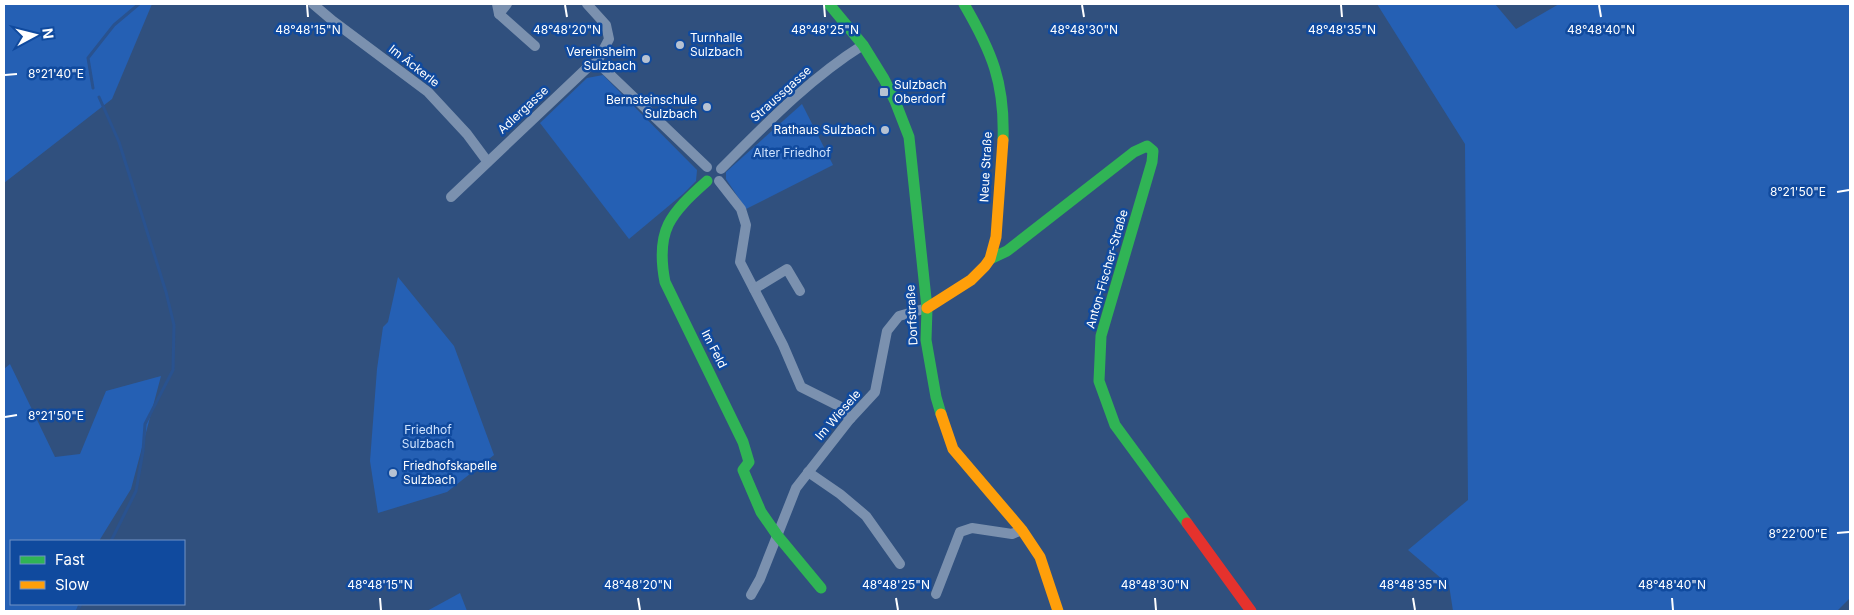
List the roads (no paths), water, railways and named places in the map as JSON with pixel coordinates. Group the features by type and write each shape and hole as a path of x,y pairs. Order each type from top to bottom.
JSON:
{"street":[{"name":"Im Äckerle","path":"313,4 428,92 467,134 487,161"},
{"path":"507,4 498,9 535,46"},
{"name":"Adlergasse","path":"451,197 487,161 587,68 596,62 609,39 606,25 588,4"},
{"name":"Dorfstraße","path":"828,4 864,45 891,93 908,137 928,308 926,340 936,397 952,449 1022,530 1040,557 1058,611"},
{"name":"Neue Straße","path":"928,308 978,274 990,259 995,240 1002,158 1003,108 1000,84 994,63 964,4"},
{"name":"Straussgasse","path":"721,169 835,62 864,45"},
{"path":"596,62 707,167"},
{"name":"Anton-Fischer-Straße","path":"990,259 1007,251 1134,152 1148,146 1152,151 1152,162 1101,336 1099,380 1115,425 1251,611"},
{"path":"714,165 721,169 722,175 719,181 713,183 707,181 704,174 707,167 714,165"},
{"name":"Im Feld","path":"707,181 677,208 668,225 661,246 661,265 665,282 744,442 749,462 743,470 761,512 777,535"},
{"path":"719,181 741,210 746,226 740,262 783,345 801,387 839,406 850,419"},
{"path":"754,289 787,269 800,291"},
{"name":"Im Wiesele","path":"751,595 760,579 796,488 850,419 875,392 887,331 899,316 928,308"},
{"path":"808,472 840,494 866,516 900,564"},
{"path":"936,594 960,532 972,528 1012,534 1022,530"},
{"path":"777,535 821,588"}],"waterway":[{"path":"93,88 88,58 114,25 139,4"},
{"path":"99,97 119,142 166,292 174,325 173,370 145,424 143,451 136,491 112,540"},
{"path":"77,611 80,605"}],"place":[{"name":"Turnhalle Sulzbach","path":"680,45"},
{"name":"Vereinsheim Sulzbach","path":"646,59"},
{"name":"Sulzbach Oberdorf","path":"884,92"},
{"name":"Bernsteinschule Sulzbach","path":"707,107"},
{"name":"Rathaus Sulzbach","path":"885,130"},
{"name":"Friedhofskapelle Sulzbach","path":"393,473"}],"park label":[{"name":"Alter Friedhof","path":"792,153"},
{"name":"Friedhof Sulzbach","path":"428,437"}]}
